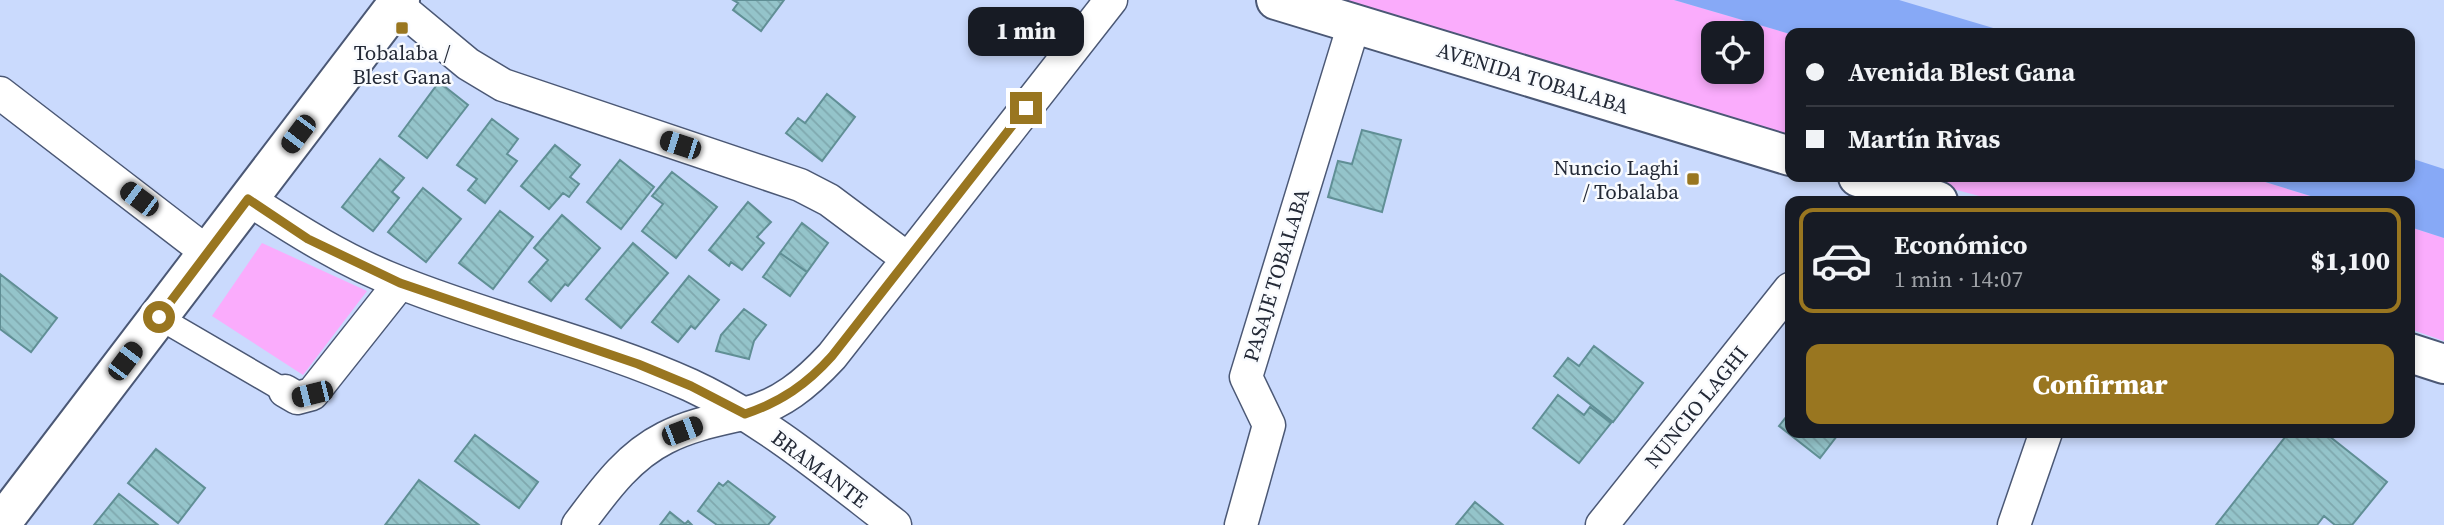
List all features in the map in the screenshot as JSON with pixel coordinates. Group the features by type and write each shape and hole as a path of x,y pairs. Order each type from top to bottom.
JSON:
{"main road":[{"name":"AVENIDA TOBALABA","path":"1276,0 1785,154"},
{"path":"6,515 398,2"},
{"path":"1860,186 1912,196"},
{"path":"2415,355 2444,364"}],"street":[{"path":"578,525 608,485 644,450 666,437 699,425 768,406 789,395 813,377 1111,0"},
{"path":"398,2 468,64 503,85 800,185 829,200 908,259"},
{"name":"PASAJE TOBALABA","path":"1241,525 1269,425 1246,377 1354,24"},
{"path":"0,93 208,253"},
{"name":"BRAMANTE","path":"248,199 308,239 400,283 638,364 691,386 745,414 784,440 895,525"},
{"path":"159,317 297,398 312,394 400,283"},
{"name":"NUNCIO LAGHI","path":"1602,525 1785,295"},
{"path":"2014,525 2044,438"}],"shaded area":[{"path":"1327,0 1674,0 1746,21 1701,21 1701,84 1764,84 1764,26 1785,33 1785,139"},
{"path":"1927,182 2265,182 2311,196 1979,196"},
{"path":"2415,229 2444,238 2444,341 2415,331"},
{"path":"262,243 367,291 303,375 212,316"}],"water":[{"path":"1674,0 1899,0 1993,28 1785,28 1785,33 1764,26 1764,21 1746,21"},
{"path":"2415,160 2444,169 2444,238 2415,229 2415,196 2311,196 2265,182 2415,182"}],"building":[{"path":"733,0 784,0 761,31 733,10 738,3"},
{"path":"439,82 468,105 427,158 399,136"},
{"path":"827,94 855,117 822,161 786,133 798,118 805,123"},
{"path":"492,119 518,139 507,154 517,161 485,203 468,190 477,179 457,165"},
{"path":"1362,130 1401,140 1382,212 1328,197 1338,161 1352,164"},
{"path":"555,145 580,165 570,177 579,184 569,197 563,193 549,209 521,186"},
{"path":"380,159 404,178 392,192 399,198 373,231 342,207"},
{"path":"620,160 654,187 621,229 587,202"},
{"path":"672,172 717,207 676,258 642,231 663,204 652,196"},
{"path":"423,188 461,219 426,262 388,232"},
{"path":"748,202 771,222 757,237 764,243 742,270 731,262 729,266 709,250"},
{"path":"500,211 533,237 493,289 459,263"},
{"path":"562,215 600,248 568,286 565,284 551,301 529,282 548,260 534,248"},
{"path":"802,223 828,243 807,272 780,253"},
{"path":"633,243 668,273 621,328 586,299"},
{"path":"780,253 807,272 790,296 763,277"},
{"path":"0,274 57,318 31,352 0,329"},
{"path":"689,276 719,300 695,329 691,326 678,342 652,322"},
{"path":"744,309 766,325 754,341 749,359 716,351 721,335"},
{"path":"1594,346 1643,383 1613,422 1554,376 1568,358 1579,366"},
{"path":"1558,395 1584,415 1590,407 1611,423 1579,463 1533,428"},
{"path":"1785,418 1785,431 1779,426"},
{"path":"475,435 538,482 519,508 455,461"},
{"path":"1794,438 1835,438 1820,458"},
{"path":"2284,438 2332,438 2387,482 2352,525 2335,525 2324,516 2317,525 2216,525"},
{"path":"156,449 205,488 178,523 128,483"},
{"path":"419,480 479,525 385,525"},
{"path":"728,481 775,517 768,525 717,525 698,511 719,483 723,486"},
{"path":"119,494 158,525 94,525"},
{"path":"1475,502 1503,525 1456,525"},
{"path":"670,512 685,524 688,521 692,525 660,525"}],"place":[{"name":"Tobalaba / Blest Gana","path":"402,28"},
{"name":"Nuncio Laghi / Tobalaba","path":"1693,179"}],"route":[{"path":"159,317 248,199 308,239 400,283 638,364 691,386 745,414 789,395 813,377 1026,108"}]}
